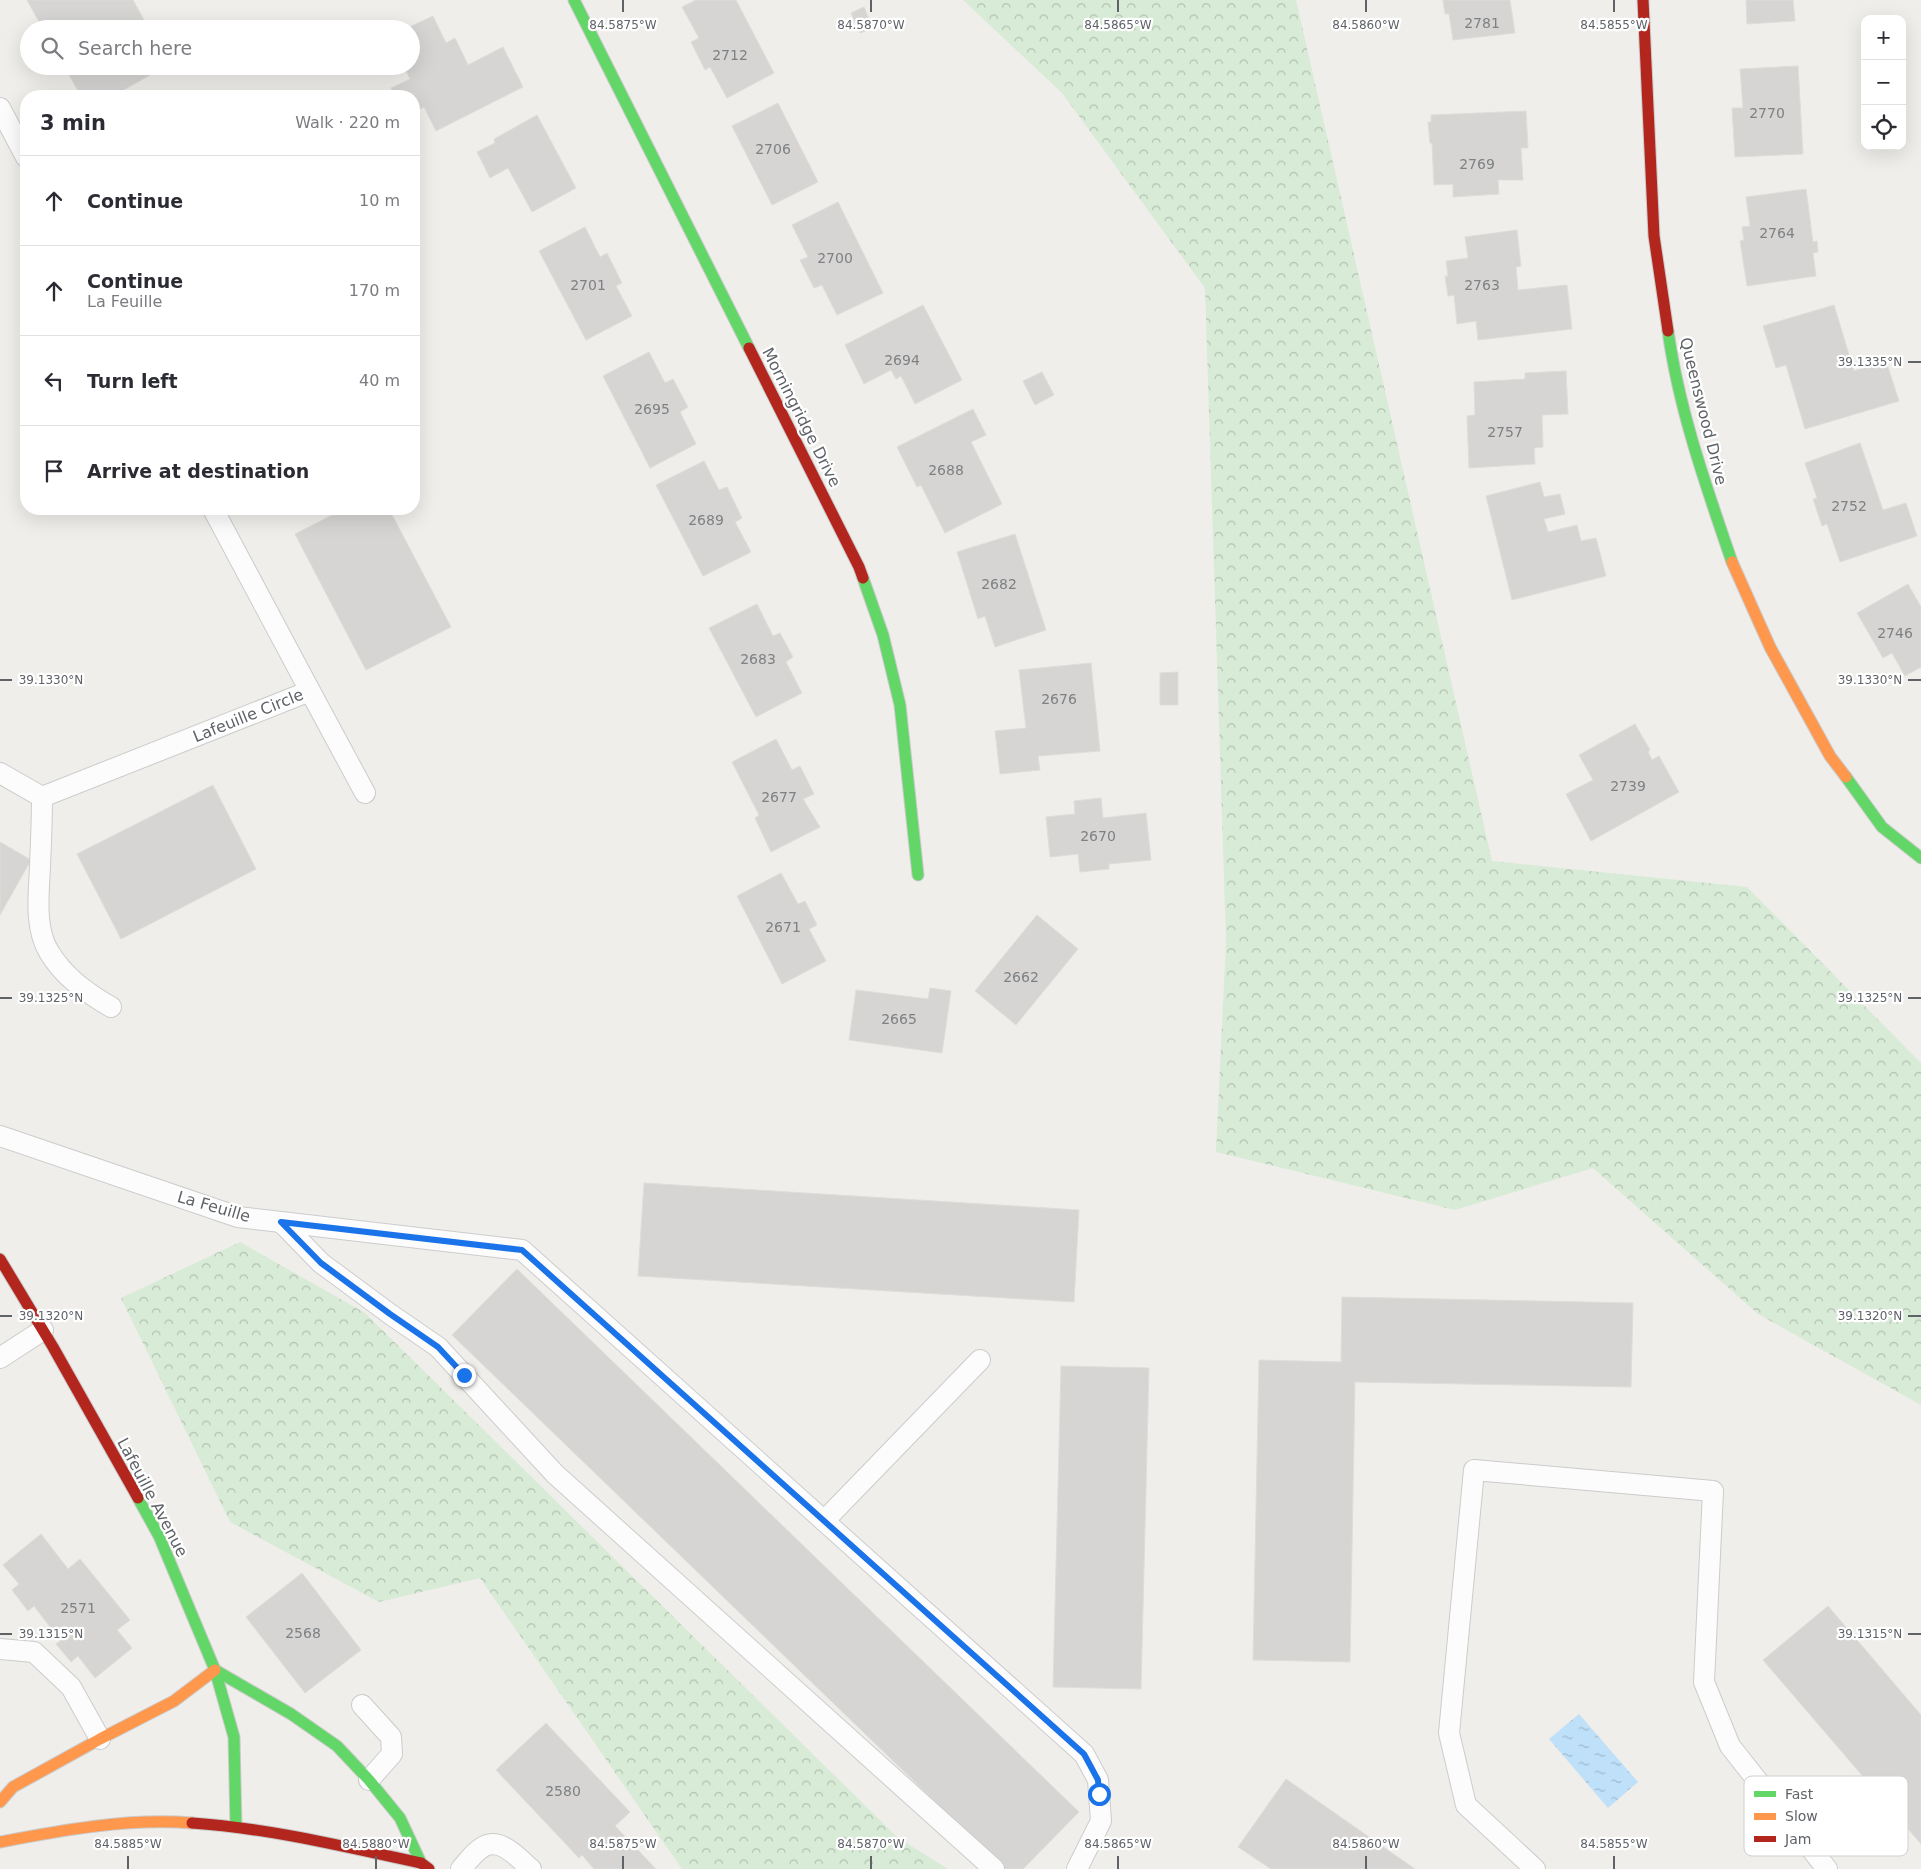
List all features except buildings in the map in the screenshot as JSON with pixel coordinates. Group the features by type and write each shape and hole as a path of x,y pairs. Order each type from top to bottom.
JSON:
{"street":[{"name":"Morningridge Drive","path":"574,0 859,567 883,635 900,705 918,875"},
{"name":"Queenswood Drive","path":"1643,0 1654,236 1672,360 1698,464 1733,565 1777,663 1830,756 1882,827 1921,858"},
{"name":"Lafeuille Avenue","path":"0,1259 43,1330 159,1536 215,1670 234,1737 236,1827"},
{"path":"0,1802 13,1788 100,1738 174,1701 215,1670 291,1714 337,1746 369,1780 400,1818 425,1866"},
{"path":"0,1842 57,1831 126,1823 185,1822 298,1836 425,1866"}],"lane":[{"path":"0,108 20,146"},
{"name":"Lafeuille Circle","path":"42,797 310,691 216,515"},
{"path":"310,691 365,793"},
{"path":"0,773 42,797 38,913 48,951 60,968 76,984 111,1007"},
{"name":"La Feuille","path":"0,1136 238,1216 522,1250 1084,1754 1098,1780 1101,1821 1077,1869"},
{"path":"281,1222 321,1263 438,1347 555,1474 994,1869"},
{"path":"0,1358 43,1330"},
{"path":"824,1521 980,1360"},
{"path":"1535,1869 1466,1805 1449,1733 1474,1470 1713,1491 1704,1682 1730,1746 1754,1776"},
{"path":"0,1649 34,1652 71,1687 100,1738"},
{"path":"362,1706 391,1737 392,1754 369,1780"},
{"path":"460,1869 482,1847 496,1844 508,1848 531,1869"},
{"path":"1817,1856 1827,1869"}],"green space":[{"path":"963,0 1296,0 1492,861 1747,887 1921,1063 1921,1405 1758,1314 1593,1168 1455,1210 1216,1152 1226,941 1205,288 1062,93"},
{"path":"240,1242 365,1313 897,1837 948,1869 682,1869 480,1578 379,1602 230,1522 121,1298"}],"water":[{"path":"1579,1714 1638,1782 1608,1808 1549,1739"}],"traffic: fast":[{"path":"574,0 749,348"},
{"path":"1668,331 1686,419 1732,562"},
{"path":"863,578 883,635 900,705 918,875"},
{"path":"1846,777 1882,827 1921,858"},
{"path":"138,1498 159,1536 215,1670 234,1737 236,1827"},
{"path":"215,1670 291,1714 337,1746 369,1780 400,1818 421,1863"}],"traffic: slow":[{"path":"1732,562 1770,647 1830,756 1846,777"},
{"path":"0,1802 13,1787 174,1701 215,1670"},
{"path":"0,1842 96,1826 144,1822 192,1823"}],"traffic: jam":[{"path":"1643,0 1654,236 1668,331"},
{"path":"749,348 863,578"},
{"path":"0,1259 53,1347 138,1498"},
{"path":"192,1823 250,1829 307,1839 421,1863 429,1869"}],"route":[{"path":"464,1375 438,1347 321,1263 281,1222 522,1250 1084,1754 1098,1780 1099,1794"}]}
